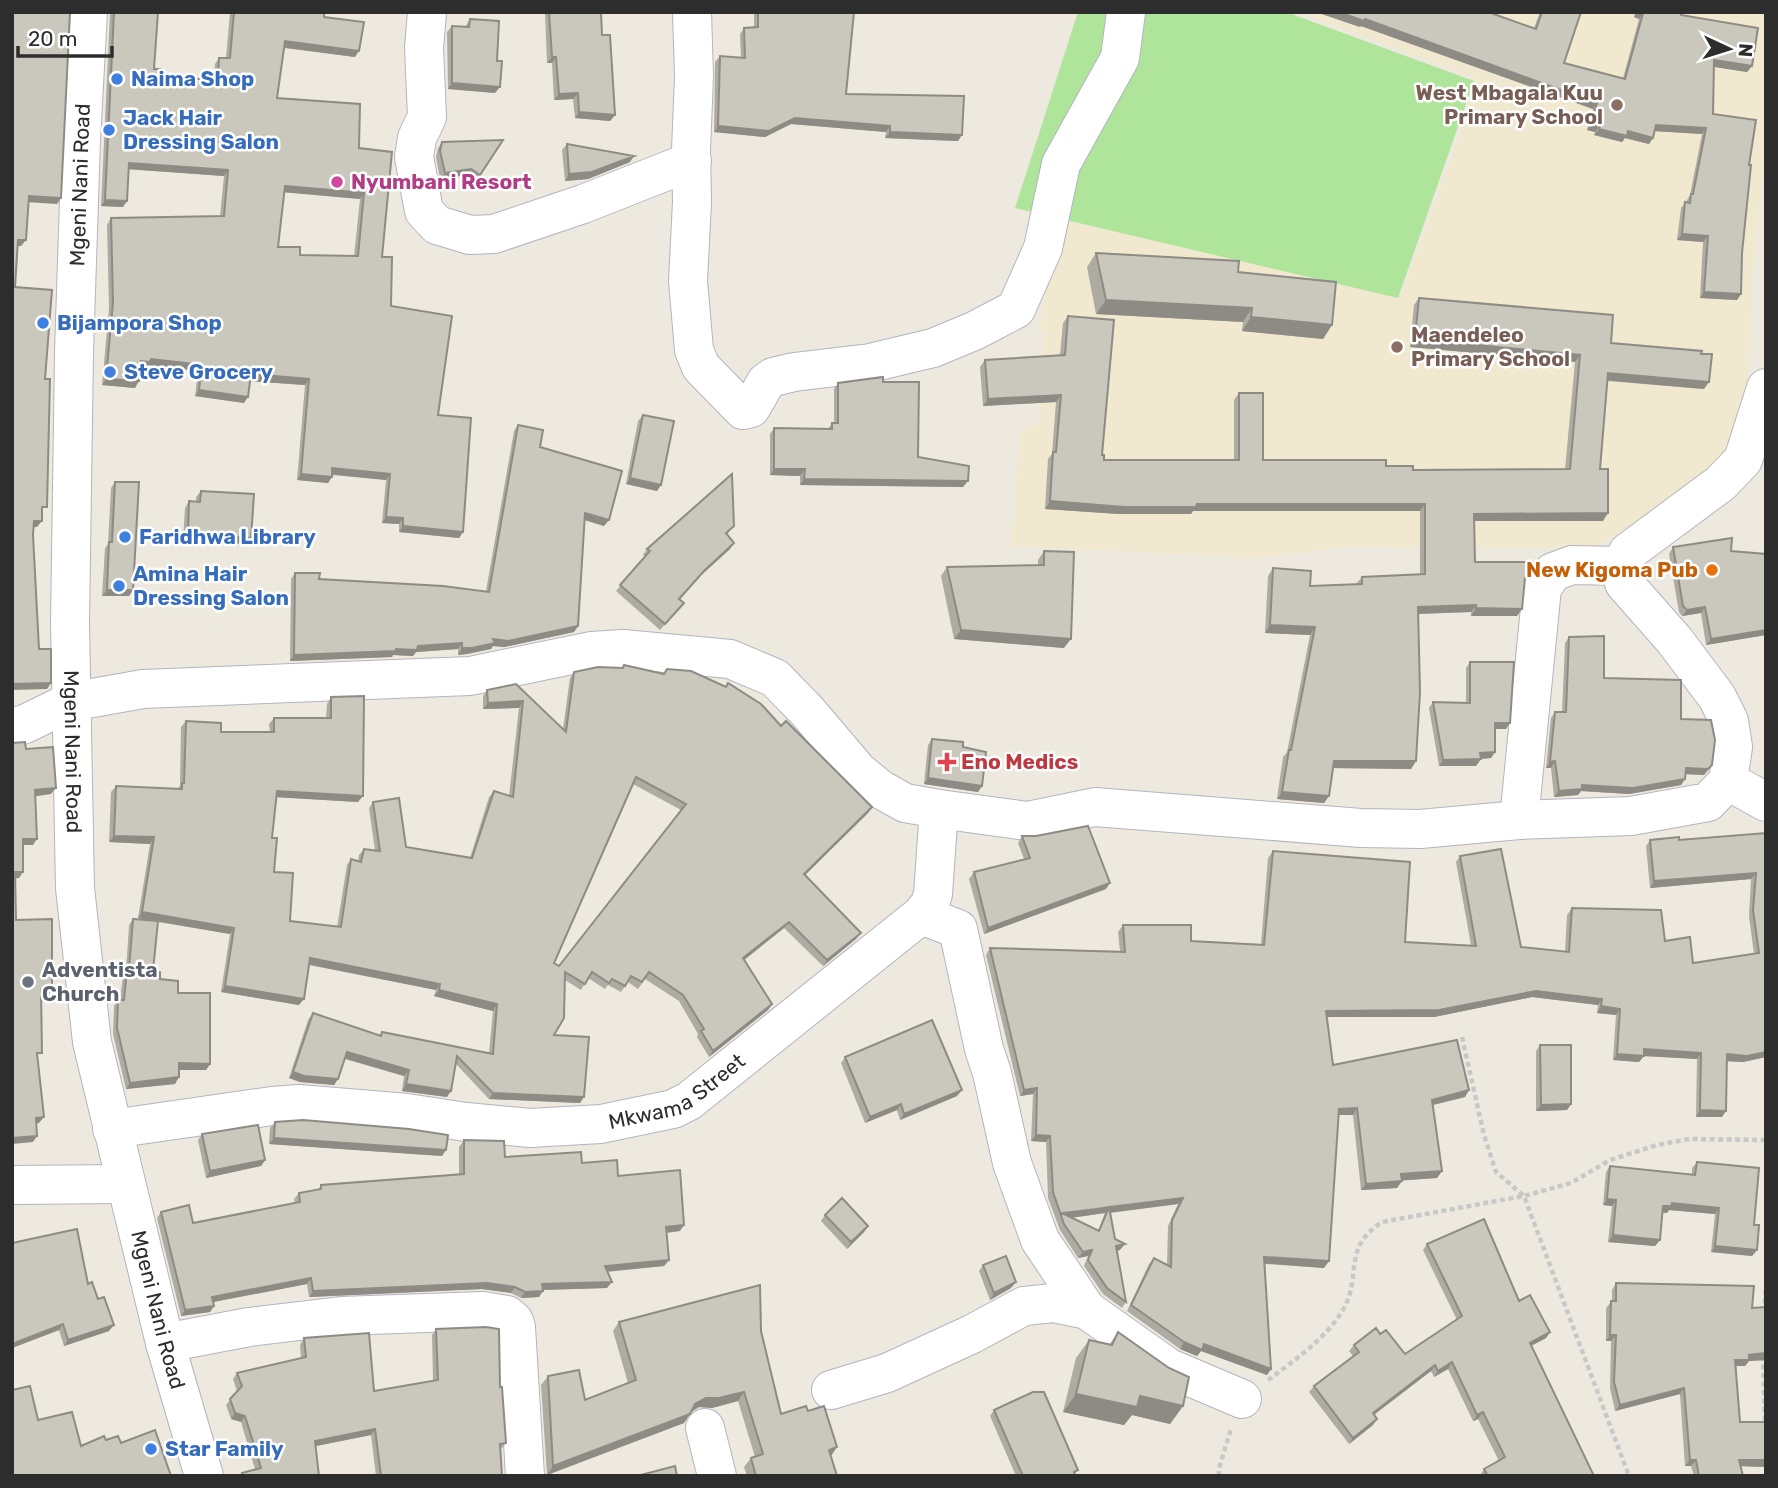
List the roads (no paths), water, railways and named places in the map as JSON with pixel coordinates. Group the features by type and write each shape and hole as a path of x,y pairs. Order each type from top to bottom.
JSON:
{"street":[{"name":"Mgeni Nani Road","path":"88,12 74,352 70,702 75,888 92,1042 164,1343 204,1476"},
{"path":"427,12 424,48 427,117 417,138 414,157 424,211 437,225 470,235 494,234 583,204 692,161"},
{"path":"692,12 694,76 688,282 694,350 701,367 740,409 751,408 766,382 781,374 870,363 933,348 1016,309 1043,248 1061,164 1120,58 1126,12"},
{"path":"12,728 70,702 143,689 470,676 591,651 623,649 730,659 775,678 858,771 880,789 905,803 939,809 1027,821 1095,807 1361,828 1420,829 1519,820 1631,816 1708,802 1728,781 1733,747 1729,721 1717,697 1675,641 1624,583 1621,566 1628,552 1721,483 1743,460 1766,388"},
{"path":"1519,820 1542,588 1553,572 1572,565 1621,566"},
{"path":"1728,781 1766,802"},
{"name":"Mkwama Street","path":"112,1129 299,1104 407,1113 530,1128 601,1124 673,1109 689,1101 921,915 930,904 933,894 939,809"},
{"path":"921,915 958,929 1012,1163 1040,1240 1087,1310 1169,1368 1242,1399"},
{"path":"12,1185 125,1184"},
{"path":"831,1390 887,1373 972,1334 1024,1306 1053,1303 1087,1310"},
{"path":"164,1343 248,1327 341,1316 483,1311 507,1315 516,1327 525,1476"},
{"path":"705,1428 717,1476"}],"place":[{"name":"Naima Shop","path":"117,79"},
{"name":"West Mbagala Kuu Primary School","path":"1617,105"},
{"name":"Jack Hair Dressing Salon","path":"109,130"},
{"name":"Nyumbani Resort","path":"337,182"},
{"name":"Bijampora Shop","path":"43,323"},
{"name":"Maendeleo Primary School","path":"1397,347"},
{"name":"Steve Grocery","path":"110,372"},
{"name":"Faridhwa Library","path":"125,537"},
{"name":"New Kigoma Pub","path":"1712,570"},
{"name":"Amina Hair Dressing Salon","path":"119,586"},
{"name":"Eno Medics","path":"947,762"},
{"name":"Adventista Church","path":"28,982"},
{"name":"Star Family","path":"151,1449"}]}
